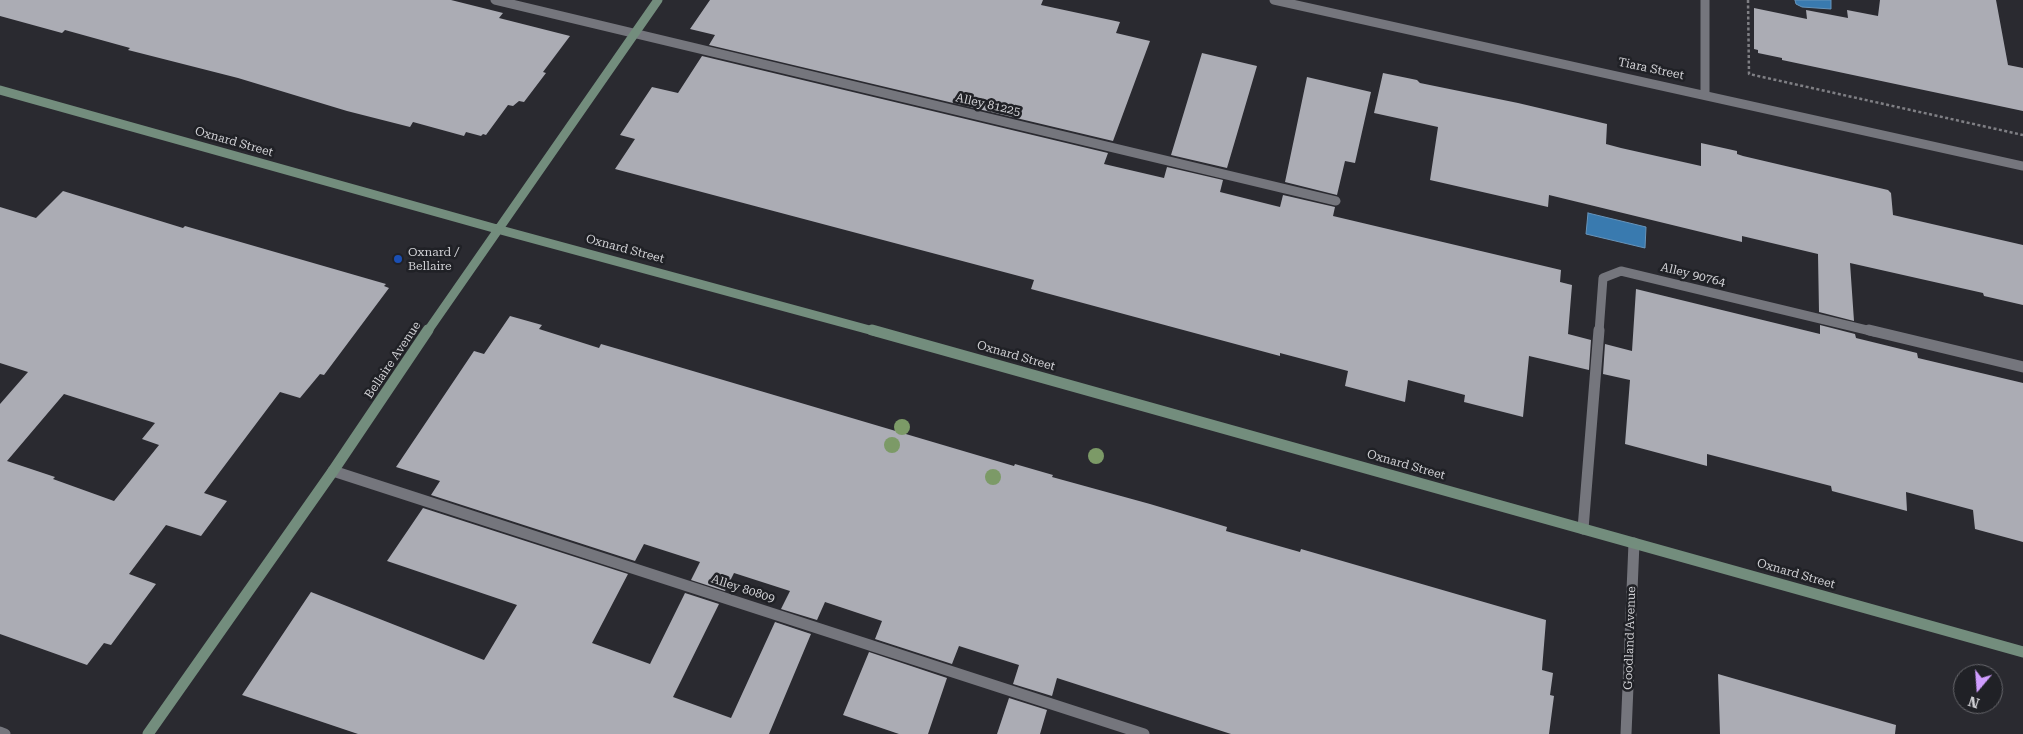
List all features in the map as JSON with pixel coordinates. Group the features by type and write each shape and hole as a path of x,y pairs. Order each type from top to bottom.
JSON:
{"main road":[{"name":"Bellaire Avenue","path":"148,734 334,471 497,229 658,0"},
{"name":"Oxnard Street","path":"0,90 497,229 778,304 2023,652"}],"street":[{"name":"Alley 81225","path":"495,0 1336,201"},
{"name":"Tiara Street","path":"1274,0 2023,166"},
{"path":"1705,0 1705,94"},
{"name":"Alley 90764","path":"1583,529 1603,278 1621,271 2023,368"},
{"name":"Alley 80809","path":"334,471 1144,734"},
{"name":"Goodland Avenue","path":"1626,734 1634,543"},
{"path":"0,732 5,734"}],"path":[{"path":"1748,0 1749,74 2023,135"}],"water":[{"path":"1795,0 1831,0 1831,9 1802,7 1796,4"},
{"path":"1588,213 1646,227 1645,248 1586,234"}],"building":[{"path":"0,0 451,0 503,13 499,18 570,36 543,72 546,73 524,102 519,101 513,106 508,105 486,135 483,134 481,136 466,132 464,136 413,122 410,127 347,111 238,78 128,50 130,48 65,30 62,33 0,16"},
{"path":"710,0 1043,0 1041,5 1120,22 1116,33 1150,41 1113,141 709,45 715,35 690,29"},
{"path":"1880,0 1996,0 2008,65 2023,68 2023,111 1782,60 1782,58 1758,53 1758,50 1754,49 1754,8 1807,19 1806,10 1848,18 1847,10 1878,16"},
{"path":"1202,53 1257,66 1227,168 1171,155"},
{"path":"702,56 1108,153 1104,164 1164,178 1167,167 1223,180 1220,192 1280,207 1283,195 1335,207 1333,216 1561,270 1560,282 1572,285 1568,334 1591,340 1589,370 1529,356 1523,417 1464,402 1465,395 1408,380 1405,402 1345,386 1348,371 1280,353 1280,356 1031,289 1034,280 615,169 635,139 620,135 652,87 678,93"},
{"path":"1383,73 1417,80 1420,83 1607,124 1606,144 1621,148 1701,166 1701,143 1737,151 1737,154 1743,156 1888,190 1891,193 1893,215 2023,245 2023,305 1984,296 1983,293 1850,263 1854,321 1819,312 1818,254 1742,236 1742,242 1549,195 1548,207 1430,180 1438,127 1374,113"},
{"path":"1307,77 1371,92 1355,163 1345,161 1337,195 1285,182"},
{"path":"63,191 183,228 185,226 386,284 384,286 389,288 324,375 320,374 300,398 280,392 204,493 227,501 201,536 166,525 129,574 156,584 111,645 104,643 87,665 0,634 0,404 28,372 0,363 0,207 36,218","holes":["64,394 155,423 142,439 159,445 114,501 53,479 55,477 7,461"]},
{"path":"1636,289 1820,334 1820,325 1855,334 1856,338 1917,353 1918,358 2023,383 2023,542 1975,529 1973,510 1906,492 1907,511 1832,491 1831,486 1707,454 1707,466 1625,444 1630,380 1603,374 1605,344 1632,351"},
{"path":"510,316 542,325 539,329 599,348 601,344 1227,527 1226,531 1300,552 1301,549 1546,620 1542,670 1553,673 1550,695 1554,696 1549,734 1231,734 1057,678 1052,696 1013,684 1019,665 959,646 952,664 875,639 882,621 825,602 817,620 781,609 790,591 734,573 725,591 691,580 700,562 644,544 635,561 431,495 440,481 396,467 474,351 484,354"},
{"path":"423,508 628,574 592,643 650,664 685,593 719,604 673,697 731,718 775,622 811,634 769,734 358,734 242,695 311,592 484,660 517,605 387,561"},
{"path":"869,652 947,678 928,734 899,734 843,715"},
{"path":"1718,674 1896,725 1895,734 1720,734"},
{"path":"1009,698 1047,710 1040,734 997,734"}],"place":[{"name":"Oxnard / Bellaire","path":"398,259"}]}
